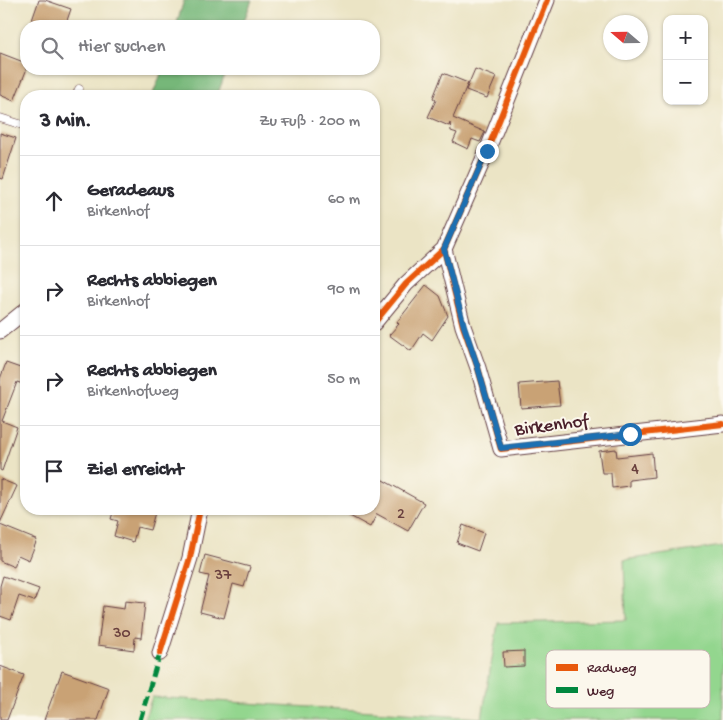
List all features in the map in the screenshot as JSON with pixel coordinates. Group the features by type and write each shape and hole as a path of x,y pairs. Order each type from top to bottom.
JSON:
{"street":[{"path":"380,316 406,284 444,249 487,151 547,0"},
{"name":"Birkenhof","path":"444,249 464,326 501,448 723,424"},
{"path":"0,330 20,315"},
{"path":"160,654 190,558 199,515"}],"lane":[{"path":"0,118 20,124"}],"green space":[{"path":"184,0 252,0 244,20 178,20"},
{"path":"161,75 225,75 219,90 154,90"},
{"path":"723,546 723,720 144,720 152,697 482,718 498,623 626,620 624,560"}],"building":[{"path":"39,0 45,0 71,9 67,20 32,20"},
{"path":"0,53 20,61 20,75 24,75 14,101 0,95"},
{"path":"475,69 496,77 487,98 466,90"},
{"path":"443,73 468,83 453,118 485,132 480,142 472,139 468,149 453,142 457,133 451,131 450,123 449,126 428,117 436,100 433,98"},
{"path":"0,133 16,138 3,179 0,178"},
{"path":"426,285 440,296 448,316 432,340 423,333 411,351 389,335"},
{"path":"6,363 20,368 20,383 17,382 2,421 17,427 2,471 0,470 0,379"},
{"path":"557,381 560,405 521,408 519,384"},
{"path":"616,449 617,457 652,453 654,477 629,480 629,486 612,488 611,473 602,473 599,451"},
{"path":"380,478 424,503 408,531 379,515"},
{"path":"0,479 17,486 0,523"},
{"path":"112,515 154,515 150,530 137,527 133,542 114,536 118,521 111,519"},
{"path":"348,515 376,515 370,527"},
{"path":"0,525 37,540 29,560 18,555 14,567 0,561"},
{"path":"463,525 484,533 478,551 457,543"},
{"path":"205,555 250,567 244,587 233,584 224,618 200,612 209,576 200,574"},
{"path":"3,576 39,589 34,601 19,596 11,620 0,616 0,586"},
{"path":"125,601 145,603 141,638 135,637 134,650 98,645 103,606 124,609"},
{"path":"524,651 524,666 504,667 503,652"},
{"path":"0,666 24,675 7,720 0,720"},
{"path":"62,671 109,688 98,720 44,720"}],"marked path":[{"path":"140,720 160,653"}],"cycle path":[{"path":"380,316 406,284 444,249 487,151 547,0"},
{"path":"444,249 463,326 478,368 501,449 723,424"},
{"path":"160,653 190,558 199,515"}],"route":[{"path":"487,151 444,249 464,326 501,448 630,434"}]}
